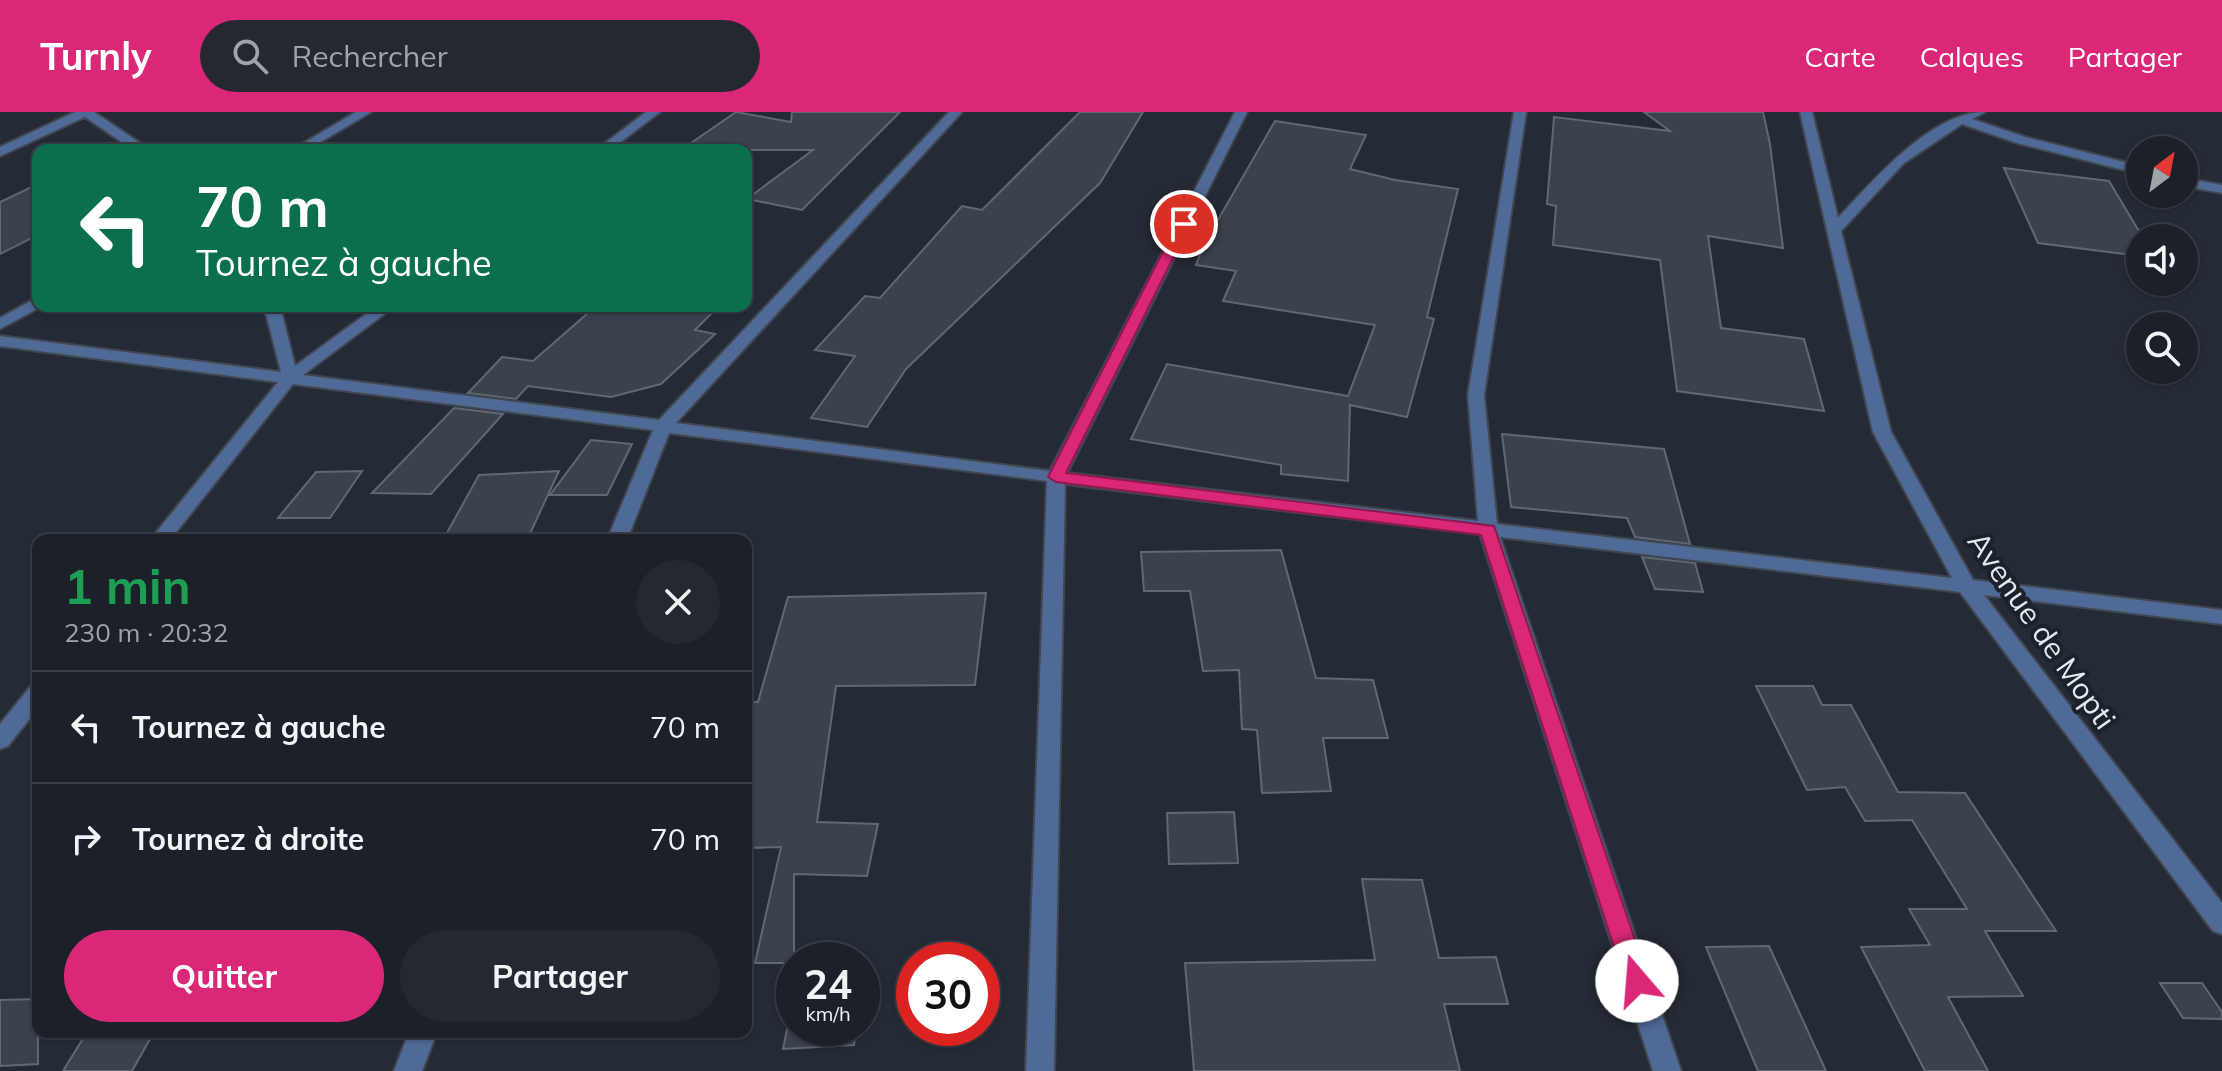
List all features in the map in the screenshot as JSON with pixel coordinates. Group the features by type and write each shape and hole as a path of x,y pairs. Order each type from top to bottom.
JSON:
{"street":[{"path":"0,152 86,112 133,144"},
{"path":"309,144 365,112"},
{"path":"610,144 654,112"},
{"path":"619,534 663,426 956,112"},
{"path":"1040,1071 1056,477 1241,112"},
{"path":"1520,112 1476,395 1488,530 1667,1071"},
{"name":"Avenue de Mopti","path":"1806,112 1882,432 1968,589 2222,923"},
{"path":"1834,230 1899,160 1961,119 1979,112"},
{"path":"1961,119 2021,140 2126,166"},
{"path":"2198,185 2222,189"},
{"path":"0,324 32,305"},
{"path":"274,312 290,377"},
{"path":"165,534 290,377 379,312"},
{"path":"0,341 1056,477 1968,589 2222,617"},
{"path":"0,740 32,700"},
{"path":"408,1071 421,1038"}],"building":[{"path":"736,112 791,122 792,112 900,112 802,210 752,200 752,195 813,150 752,150 752,144 690,144"},
{"path":"1080,112 1143,112 1100,183 906,369 867,427 811,418 855,356 815,350 865,296 880,298 962,206 982,210"},
{"path":"1644,112 1763,112 1783,248 1708,236 1721,328 1804,339 1824,411 1677,391 1660,260 1553,245 1556,206 1547,204 1554,117 1670,131"},
{"path":"1275,121 1366,135 1350,169 1395,180 1458,189 1427,317 1434,319 1407,417 1350,405 1348,481 1281,474 1281,465 1131,439 1167,364 1348,396 1375,325 1223,301 1236,271 1196,265 1204,244"},
{"path":"2004,168 2109,181 2135,224 2126,224 2126,254 2038,243"},
{"path":"32,187 32,238 0,254 0,202"},
{"path":"589,312 713,312 695,330 715,334 661,384 611,397 528,386 516,399 468,393 502,357 533,361"},
{"path":"454,408 503,414 431,494 372,493"},
{"path":"1502,434 1664,449 1690,544 1635,537 1627,518 1511,507"},
{"path":"591,440 632,444 607,495 550,495"},
{"path":"362,471 330,518 278,518 316,472"},
{"path":"559,471 530,534 446,534 479,475"},
{"path":"1281,550 1316,678 1373,680 1388,738 1323,738 1331,791 1262,793 1257,730 1242,729 1239,670 1203,671 1190,591 1144,591 1141,552"},
{"path":"1642,557 1695,563 1703,592 1655,589"},
{"path":"986,593 975,685 836,686 817,822 878,824 867,876 794,874 794,942 776,942 776,963 755,963 781,847 752,848 752,707 753,702 758,702 788,597"},
{"path":"1756,686 1813,686 1822,705 1851,705 1898,792 1965,793 2056,931 1985,931 2023,996 1948,997 1988,1071 1925,1071 1861,947 1930,945 1909,909 1967,909 1912,820 1865,821 1845,787 1807,790"},
{"path":"1234,812 1238,863 1169,864 1167,813"},
{"path":"1362,879 1422,880 1439,958 1496,957 1508,1004 1444,1004 1460,1071 1194,1071 1185,963 1375,960"},
{"path":"1769,946 1826,1071 1758,1071 1706,947"},
{"path":"2160,983 2202,983 2222,1012 2222,1019 2183,1018"},
{"path":"32,999 32,1038 38,1038 38,1064 0,1066 0,1000"},
{"path":"83,1038 151,1038 132,1071 63,1071"},
{"path":"784,1046 836,1046 783,1049"}],"route":[{"path":"1184,224 1056,477 1488,530 1637,981"}]}
